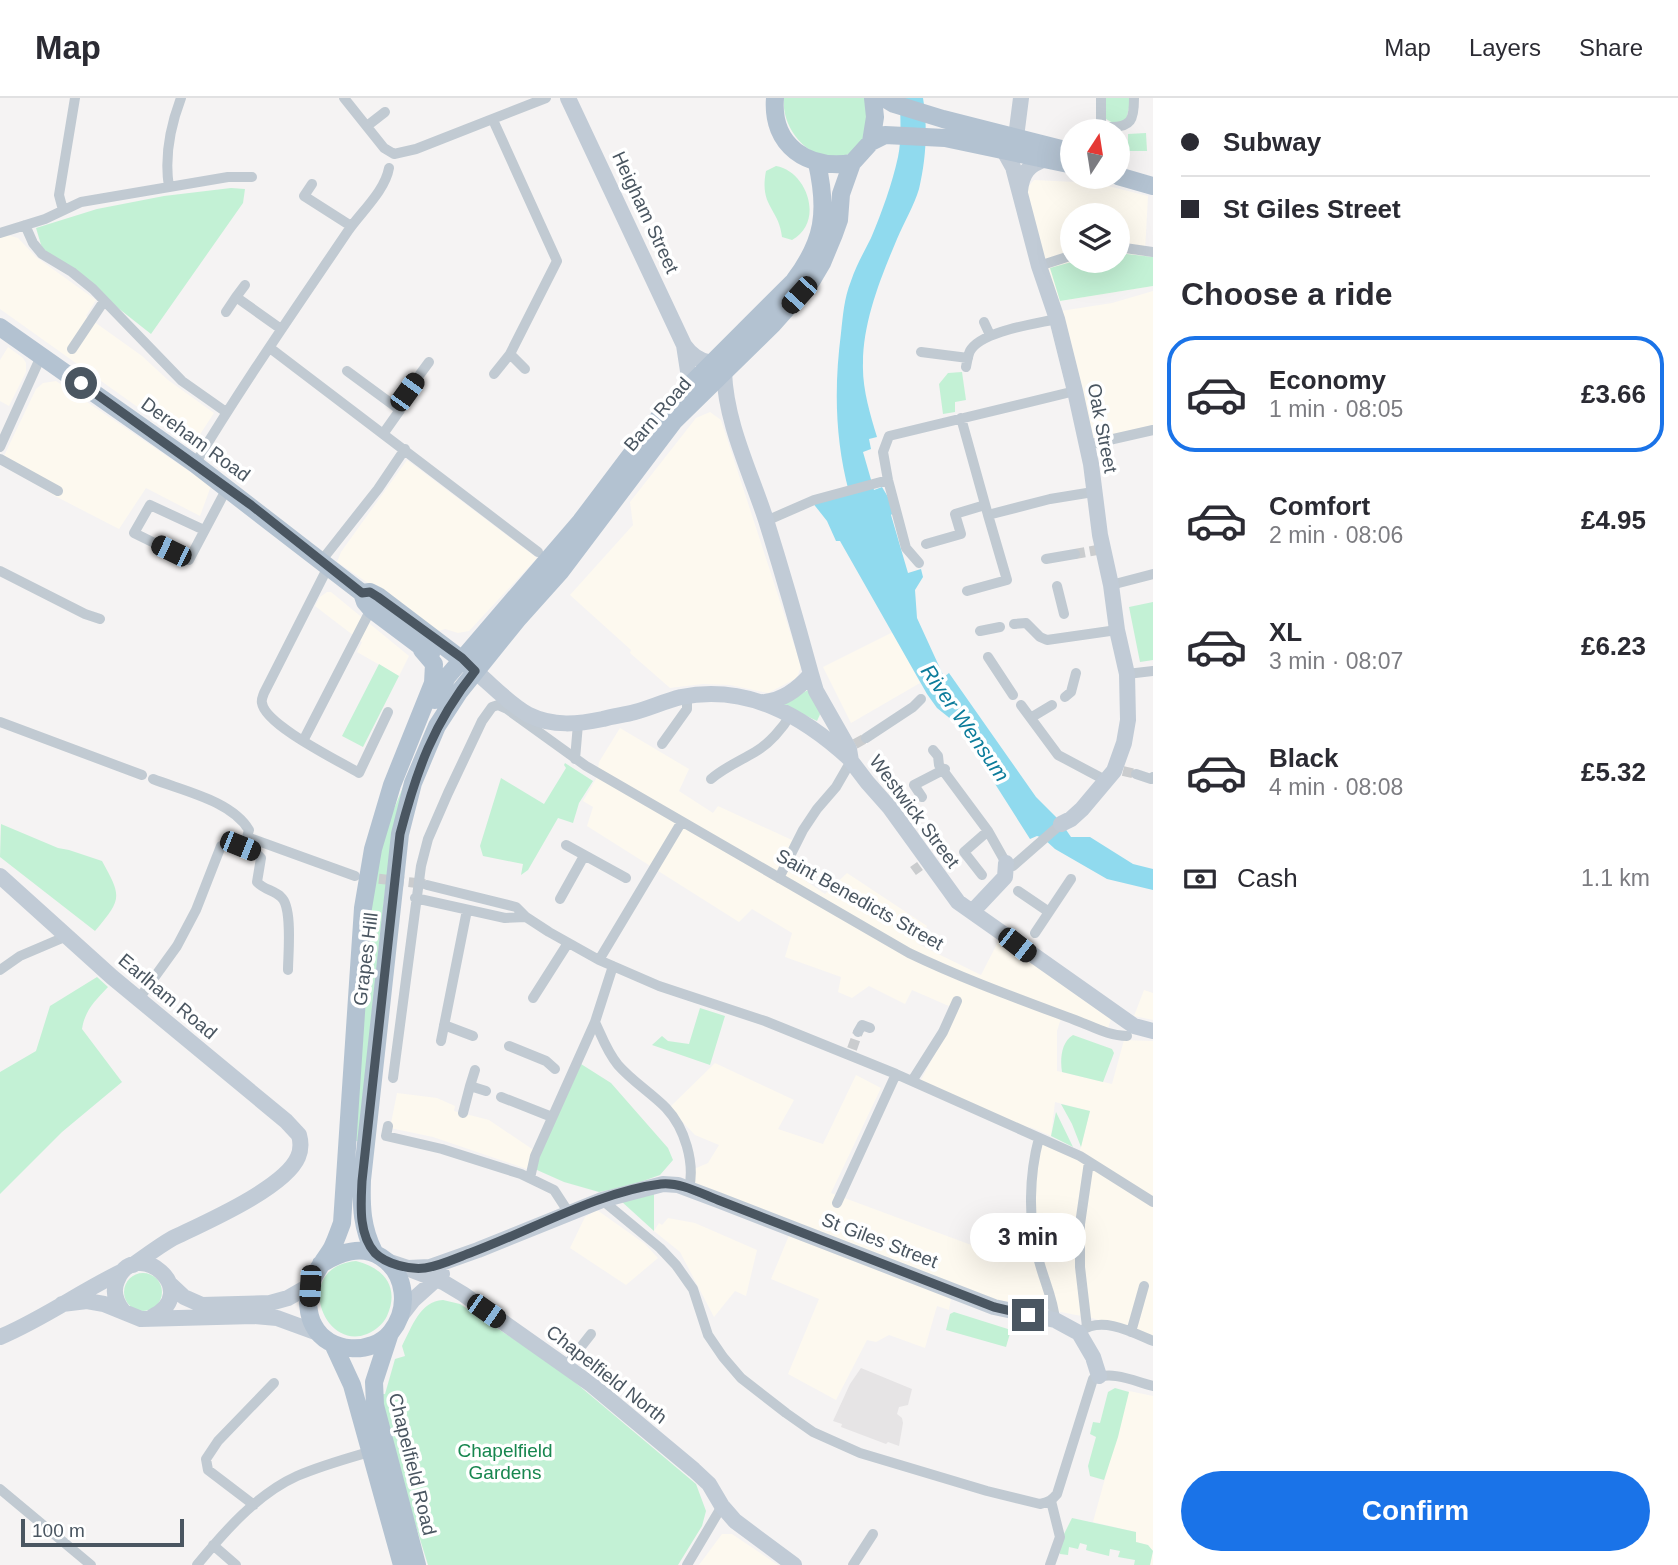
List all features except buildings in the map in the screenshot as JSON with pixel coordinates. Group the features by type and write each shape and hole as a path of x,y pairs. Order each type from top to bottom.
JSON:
{"main road":[{"path":"871,142 875,117 873,98"},
{"path":"775,99 776,121 786,140 797,152 817,163 833,166 852,163"},
{"path":"889,101 1060,162"},
{"path":"871,142 885,135 896,135 1010,143 1060,150"},
{"name":"Barn Road","path":"718,367 773,324 812,280 839,220 841,194 852,163 871,142"},
{"name":"Barn Road","path":"457,664 573,531 658,418 718,367 794,281 814,249 824,215 823,190 817,163"},
{"path":"1130,168 1153,174"},
{"path":"1130,179 1153,186"},
{"name":"Dereham Road","path":"0,327 42,354 228,488 362,593 371,609 422,650 457,664"},
{"name":"Barn Road","path":"470,677 560,572 695,389"},
{"name":"Dereham Road","path":"362,593 370,592 378,597 470,677"},
{"name":"Grapes Hill","path":"321,1264 342,1223 363,908 369,867 392,785 433,683 433,664 422,650"},
{"name":"Grapes Hill","path":"408,746 457,664"},
{"name":"Grapes Hill","path":"381,1257 366,1237 361,1215 362,1181 400,834 413,783 431,739 470,677"},
{"path":"340,1252 381,1257 403,1288 402,1308 395,1326 376,1343 364,1348 334,1346 324,1341 311,1321 310,1286 321,1264 340,1252"},
{"name":"Chapelfield Road","path":"395,1326 374,1382 374,1405 417,1565"},
{"name":"Chapelfield Road","path":"334,1346 352,1385 402,1565"}],"street":[{"path":"63,210 59,195 75,98"},
{"path":"169,187 166,170 168,144 181,98"},
{"path":"344,98 384,148 394,154 416,149 546,98"},
{"name":"Heigham Street","path":"568,98 684,345 695,389"},
{"path":"1010,143 1021,98"},
{"path":"1101,98 1102,119"},
{"path":"1130,120 1134,115 1134,98"},
{"path":"367,126 385,112"},
{"path":"493,120 558,261 510,354 494,374"},
{"name":"Oak Street","path":"1010,143 1013,167 1039,266 1057,319 1087,445 1100,549 1111,585 1127,674 1128,720 1115,774"},
{"path":"1020,194 1022,177 1027,170 1033,164 1046,159"},
{"path":"195,464 281,329 351,226 386,180 389,169"},
{"path":"0,233 45,219 81,202 240,175 252,177"},
{"path":"296,207 312,184"},
{"path":"304,195 351,226"},
{"path":"25,225 33,243 42,254 72,272 182,381 226,412"},
{"path":"1130,248 1153,251"},
{"path":"1039,266 1060,260"},
{"path":"226,312 245,285"},
{"path":"236,297 281,329"},
{"path":"72,349 104,301"},
{"path":"921,352 967,363 970,351 990,335 1057,319"},
{"path":"984,322 990,335"},
{"path":"684,345 691,355 718,367"},
{"path":"270,348 538,552"},
{"path":"0,447 42,354"},
{"path":"510,354 525,369"},
{"path":"396,407 429,362"},
{"name":"Westwick Street","path":"718,367 730,418 766,521 816,691 855,747 867,782 890,808 958,902 1139,1032"},
{"path":"347,371 400,410 383,433"},
{"path":"695,389 721,404 730,418"},
{"path":"919,563 906,548 888,480 883,452 889,436 1075,391"},
{"path":"961,418 1007,580 967,591"},
{"path":"1087,445 1153,430"},
{"path":"388,712 359,773 303,741 268,715 262,704 264,692 325,563 405,449"},
{"path":"0,458 58,491"},
{"path":"766,521 814,500 888,480"},
{"path":"204,530 149,505 134,533 189,560 228,488"},
{"path":"926,544 961,534 955,514 1093,492"},
{"path":"1046,559 1075,554"},
{"path":"0,571 100,619"},
{"path":"1111,585 1153,574"},
{"path":"1057,586 1066,625"},
{"path":"303,741 371,609"},
{"path":"1014,624 1026,623 1047,640 1066,625 1117,630"},
{"path":"981,631 1000,627"},
{"path":"972,912 1008,872 1061,824 1082,809 1115,774 1058,755 988,657"},
{"path":"1127,674 1153,671"},
{"path":"1065,697 1071,692 1076,673"},
{"path":"765,702 775,701 794,690 811,674"},
{"path":"470,677 530,715 551,722 578,724 635,712 687,696 723,694 765,702 791,714 817,731 855,747"},
{"path":"251,693 264,692"},
{"path":"662,744 687,709 687,696"},
{"path":"779,878 803,830 840,782 855,747 914,707 921,699"},
{"name":"Saint Benedicts Street","path":"415,898 421,866 433,828 482,721 492,707 498,705 575,759 681,823 930,963 1101,1030 1139,1032"},
{"path":"1032,717 1052,705"},
{"path":"711,779 728,765 758,751 785,724 791,714"},
{"path":"302,716 313,722"},
{"path":"0,722 227,807 242,818 249,830 247,837 355,876"},
{"path":"575,759 578,724"},
{"path":"933,750 939,756 939,765 945,769 988,831 1008,872"},
{"path":"922,797 914,785 945,769"},
{"path":"1136,774 1151,779 1153,777"},
{"path":"598,960 634,883 681,823"},
{"path":"982,874 964,852 988,831"},
{"path":"138,1000 177,946 196,910 221,846 228,843 255,852 261,858 252,884 283,898 286,903 289,926 288,971"},
{"path":"566,845 634,883"},
{"path":"560,899 584,856"},
{"name":"Earlham Road","path":"0,876 138,1000 299,1135 300,1150 288,1170 216,1219 184,1233"},
{"path":"1035,933 1071,879"},
{"path":"426,885 523,913 598,960 659,986 851,1052 1089,1162 1153,1202"},
{"path":"1018,891 1049,912"},
{"path":"393,1078 403,1033 415,898 513,920 523,913"},
{"path":"441,1041 467,910"},
{"path":"0,970 20,956 67,936"},
{"path":"533,998 568,943"},
{"path":"530,1178 535,1156 552,1117 562,1075 594,1022 613,965"},
{"path":"912,1081 943,1032 957,1001"},
{"path":"594,1022 611,1056 629,1076 666,1108 681,1130 689,1155 689,1189"},
{"path":"444,1025 473,1036"},
{"path":"858,1032 862,1025 870,1028"},
{"path":"509,1046 546,1061 562,1075"},
{"path":"463,1113 475,1070"},
{"path":"825,1198 838,1203 896,1074"},
{"path":"471,1086 486,1091"},
{"path":"501,1097 552,1117"},
{"path":"388,1126 386,1136 442,1149 530,1178 554,1190 569,1213"},
{"path":"1039,1138 1032,1183 1032,1227 1037,1254 1051,1295 1055,1320"},
{"path":"1089,1162 1080,1224 1080,1267 1083,1330 1099,1376"},
{"name":"St Giles Street","path":"472,1252 602,1200 663,1184 689,1189 994,1307 1055,1320 1083,1330"},
{"path":"602,1200 660,1248 676,1265 693,1289 708,1335 741,1378 813,1432 860,1453 987,1491 1046,1502 1057,1494 1064,1476 1090,1383 1099,1376 1111,1375 1153,1386"},
{"path":"0,1338 128,1268 184,1233"},
{"path":"152,1317 166,1306 170,1296 169,1253 184,1233"},
{"path":"408,1268 430,1266 472,1252"},
{"path":"395,1326 414,1300 472,1252"},
{"name":"Chapelfield North","path":"381,1257 408,1268 444,1292 474,1303 592,1385 709,1484 735,1521 794,1565"},
{"path":"123,1311 116,1300 118,1277 128,1268 147,1264 156,1266 184,1297 202,1305 270,1303 288,1298 310,1286"},
{"path":"1131,1332 1144,1286"},
{"path":"62,1304 87,1301 103,1304 141,1319 277,1318 318,1333"},
{"path":"1083,1330 1107,1325 1153,1341"},
{"path":"566,1366 591,1334"},
{"path":"254,1505 208,1470 206,1459 218,1441 274,1383"},
{"path":"197,1565 213,1545 272,1490 296,1476 369,1452"},
{"path":"0,1489 92,1565"},
{"path":"1046,1502 1060,1537 1050,1565"},
{"path":"687,1565 722,1506"},
{"path":"853,1565 873,1534"},
{"path":"213,1545 236,1565"},
{"path":"72,1565 82,1556"}],"shaded area":[{"path":"1034,180 1060,181 1060,189 1120,189 1148,196 1145,252 1153,286 1060,301 1060,308 1025,190"},
{"path":"0,236 18,238 36,257 96,300 86,316 214,413 195,442 191,445 0,309"},
{"path":"1153,291 1153,425 1090,440 1061,311 1112,303"},
{"path":"8,347 26,363 26,372 9,406 0,401 0,360"},
{"path":"56,381 211,486 200,516 146,488 119,529 55,496 1,462 36,389 43,383"},
{"path":"710,412 721,420 801,666 797,678 768,693 730,685 703,684 670,688 570,595 633,525 630,502 696,418"},
{"path":"407,460 537,558 469,631 439,631 337,562 341,552"},
{"path":"327,592 331,592 409,656 399,676 357,652 362,642 315,606"},
{"path":"893,632 920,683 851,723 823,667"},
{"path":"620,728 689,769 679,791 713,813 718,806 792,840 781,864 825,894 847,873 927,926 918,944 981,975 999,940 1111,1019 1108,1028 1063,1012 1057,1031 1057,1071 1112,1084 1124,1040 1153,1041 1153,1338 1092,1318 998,1300 953,1287 949,1310 937,1306 925,1348 889,1335 876,1342 867,1340 836,1400 788,1374 819,1299 771,1279 790,1233 691,1194 694,1169 708,1163 719,1145 695,1135 669,1108 715,1063 794,1100 778,1129 823,1144 856,1075 881,1088 831,1193 1009,1259 1022,1234 1040,1146 1050,1142 1079,1154 1090,1111 1055,1102 1051,1136 1030,1127 1027,1131 921,1080 958,1010 912,990 905,1004 869,986 852,998 838,992 841,977 785,957 792,933 752,909 739,922 587,826 593,807 583,801 596,779 599,762"},
{"path":"1144,990 1153,993 1153,1020 1134,1016"},
{"path":"397,1093 437,1098 455,1106 454,1111 489,1120 535,1151 527,1169 433,1137 390,1128"},
{"path":"597,1210 645,1244 658,1258 626,1285 570,1248 585,1217"},
{"path":"668,1218 695,1223 757,1250 746,1296 735,1291 714,1317 680,1252 654,1231 659,1223 662,1225"},
{"path":"861,1368 912,1389 908,1405 899,1407 897,1414 903,1423 899,1446 888,1442 886,1444 841,1427 842,1424 833,1421 850,1384"},
{"path":"1129,1391 1153,1396 1153,1551 1148,1545 1136,1542 1136,1532 1093,1522"},
{"path":"722,1534 732,1534 778,1565 699,1565"}],"green space":[{"path":"784,98 867,98 867,136 854,151 839,157 815,153 804,146 788,124"},
{"path":"1102,98 1131,98 1126,119 1106,119"},
{"path":"1146,133 1147,151 1130,151 1130,134"},
{"path":"776,166 796,177 808,198 808,222 802,232 792,240 782,237 765,192 766,171"},
{"path":"231,188 245,189 243,203 151,334 42,248 36,228 97,209 164,196"},
{"path":"1130,254 1153,257 1153,286 1060,301 1050,268 1060,265 1060,273 1130,273"},
{"path":"962,372 966,400 955,402 955,412 943,414 939,384 948,373"},
{"path":"1153,602 1153,660 1140,662 1129,607"},
{"path":"379,664 399,676 363,747 342,736"},
{"path":"810,689 822,710 817,721 782,704"},
{"path":"565,763 593,781 579,803 573,823 558,818 528,870 521,875 523,864 483,856 480,846 501,778 544,804 566,768"},
{"path":"410,770 385,891 358,1141 355,1141 372,881 387,826"},
{"path":"1,824 58,848 102,861 113,883 116,898 110,912 95,931 0,857"},
{"path":"97,977 108,987 88,1011 82,1029 122,1082 62,1132 0,1194 0,1072 36,1051 50,1006"},
{"path":"700,1008 725,1016 710,1065 652,1045 662,1036 668,1041 689,1044"},
{"path":"1073,1035 1112,1049 1114,1053 1103,1082 1062,1072 1061,1057 1066,1042"},
{"path":"581,1064 611,1083 668,1148 673,1160 660,1175 629,1186 599,1192 564,1182 537,1170 536,1163"},
{"path":"1061,1104 1090,1111 1081,1147 1072,1124"},
{"path":"1056,1112 1073,1147 1051,1136"},
{"path":"654,1194 654,1231 621,1201"},
{"path":"356,1261 382,1274 392,1296 387,1316 376,1329 367,1334 351,1336 338,1331 327,1320 321,1306 320,1291 325,1277 336,1267"},
{"path":"143,1273 157,1278 162,1292 157,1306 143,1311 129,1306 124,1292 129,1278"},
{"name":"Chapelfield Gardens","path":"443,1300 460,1304 558,1368 696,1484 706,1511 702,1526 678,1565 428,1565 402,1481 381,1394 385,1394 395,1359 405,1356 402,1346 418,1316 428,1305"},
{"path":"954,1312 1011,1330 1006,1347 946,1330 950,1314"},
{"path":"1115,1388 1129,1392 1104,1480 1090,1476 1088,1466 1096,1437 1090,1434 1093,1422 1100,1423 1108,1392"},
{"path":"1072,1518 1136,1532 1136,1542 1148,1545 1153,1551 1150,1565 1134,1565 1135,1560 1118,1557 1120,1551 1110,1549 1109,1556 1089,1551 1086,1550 1087,1545 1080,1543 1078,1549 1069,1547 1068,1555 1060,1554 1057,1548"}],"water":[{"name":"River Wensum","path":"900,98 923,98 926,144 919,189 879,284 866,331 864,382 877,437 869,439 871,449 863,452 874,490 882,487 888,497 908,573 921,569 923,577 915,590 917,618 944,677 949,673 1036,797 1060,821 1071,837 1090,837 1133,864 1153,869 1153,890 1107,879 1055,849 1043,838 1037,836 1030,839 957,724 937,708 927,694 840,541 836,541 827,521 812,502 849,492 837,413 837,374 843,314 855,270 879,218 896,167 900,142"}],"tunnel":[{"path":"1075,554 1097,550"},
{"path":"855,744 866,738"},
{"path":"1123,771 1136,774"},
{"path":"913,871 920,866"},
{"path":"364,877 425,884"},
{"path":"852,1049 858,1032"}],"route":[{"path":"81,383 251,505 362,593 370,592 378,597 462,658 475,671 437,726 413,783 400,834 362,1181 361,1215 366,1237 374,1252 387,1261 408,1268 424,1268 478,1250 602,1200 651,1186 671,1184 977,1301 1028,1315"}]}
